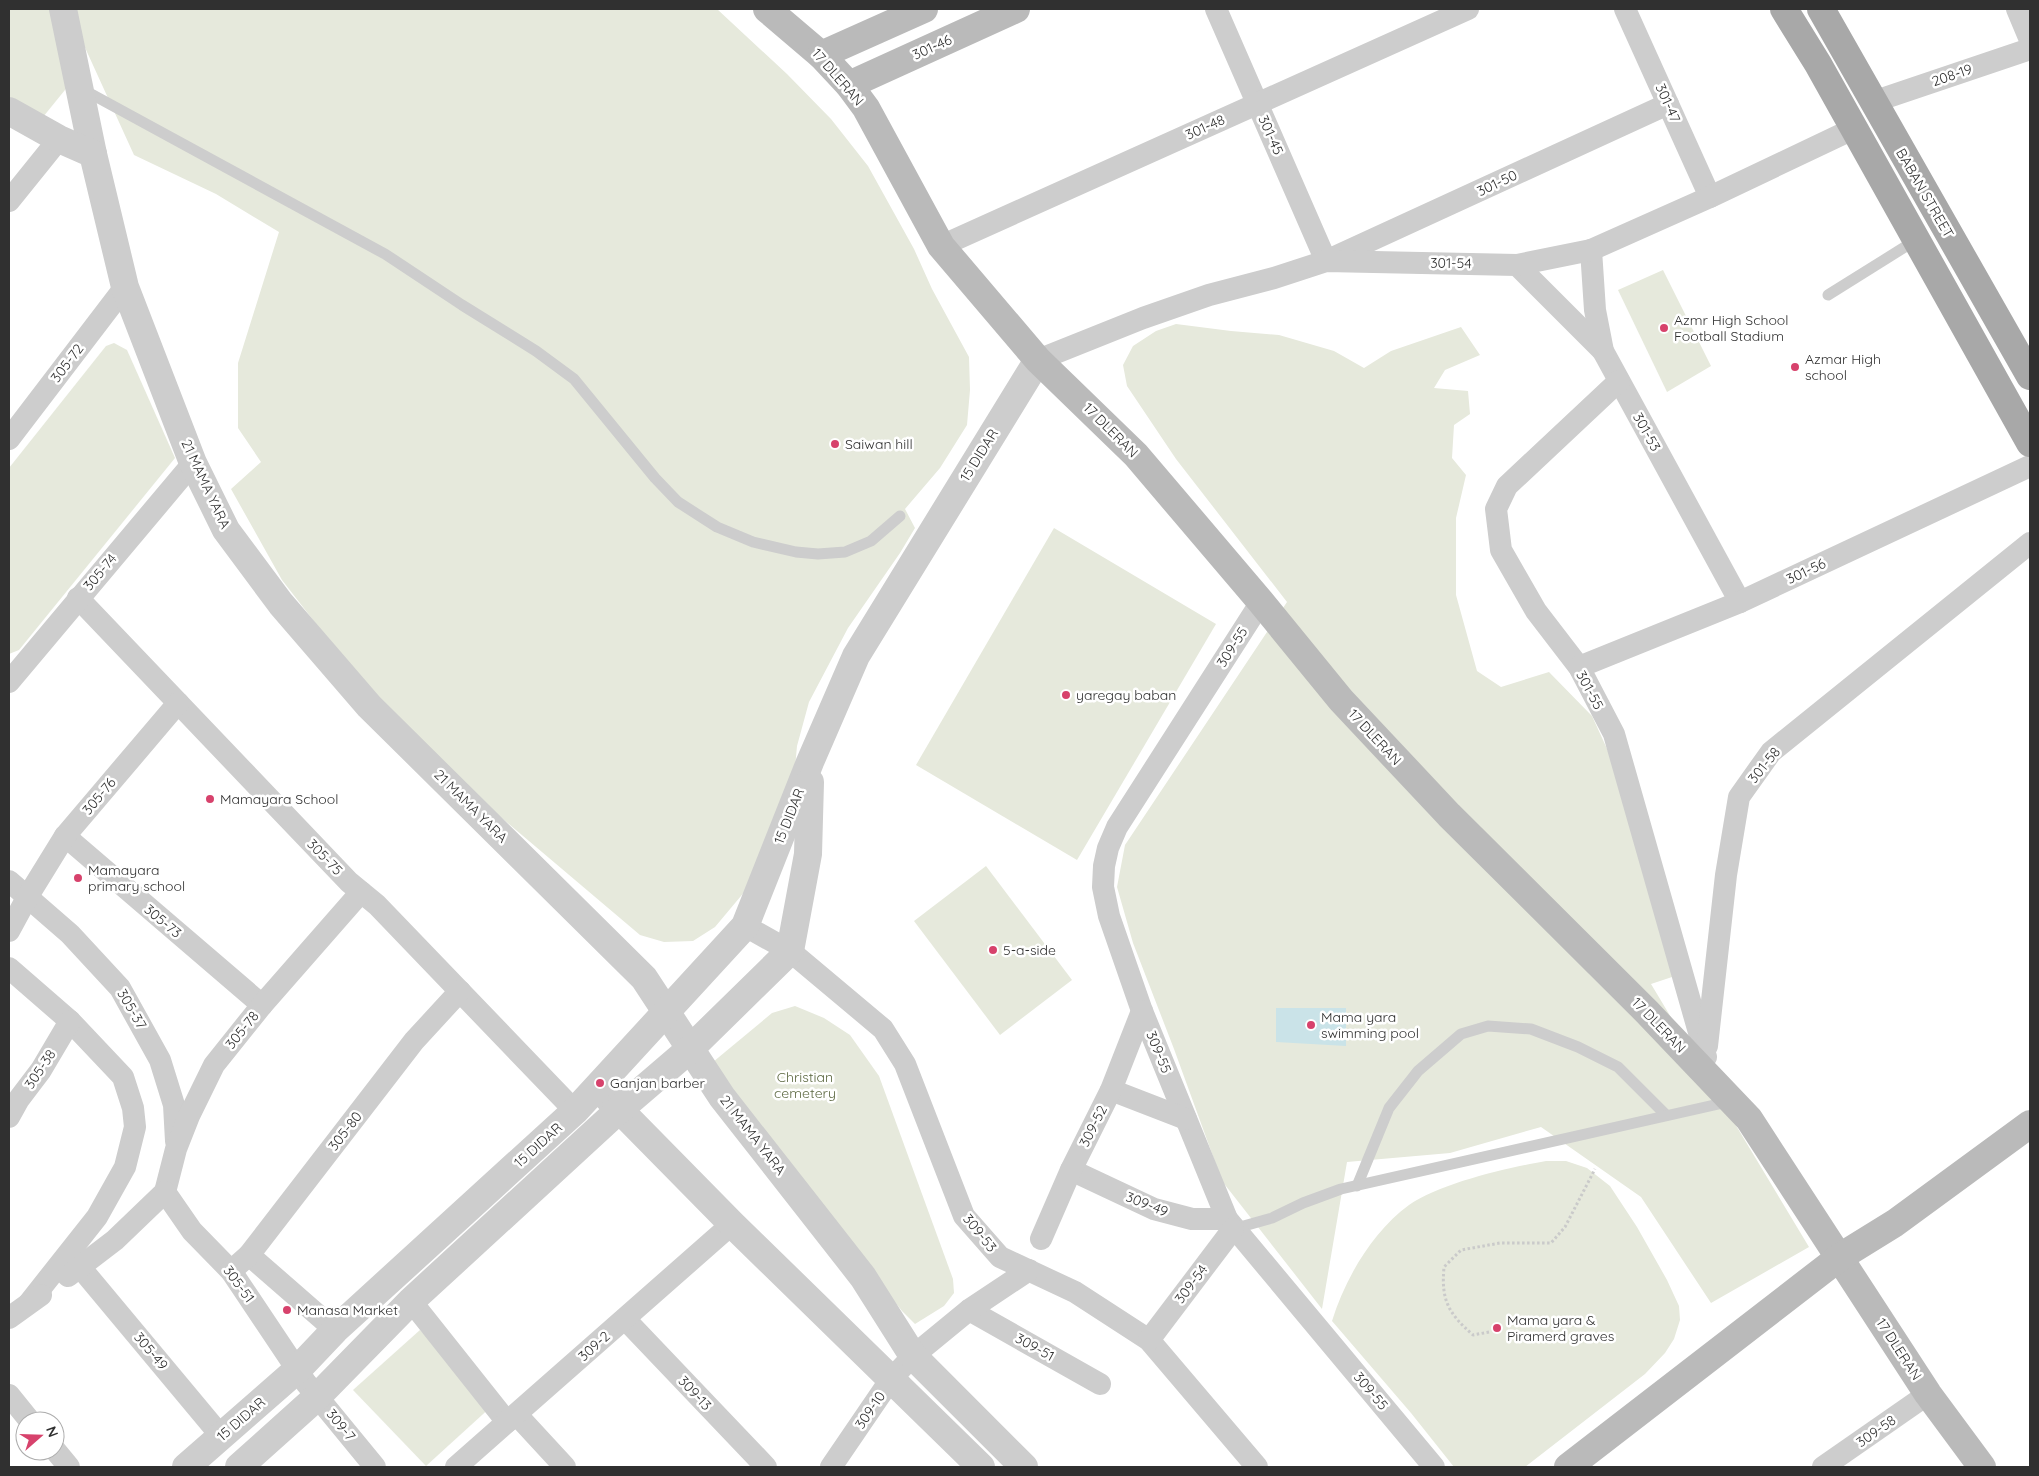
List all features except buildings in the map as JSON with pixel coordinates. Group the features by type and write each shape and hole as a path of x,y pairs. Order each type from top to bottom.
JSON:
{"main road":[{"name":"17 DLERAN","path":"767,9 821,55 866,108 941,246 1038,360 1136,455 1261,602 1341,700 1449,815 1647,1012 1705,1064 1759,1134 1928,1394 1982,1467"},
{"path":"821,55 924,9"},
{"name":"301-46","path":"848,85 1016,9"},
{"path":"1784,9 1818,64 2030,444"},
{"name":"BABAN STREET","path":"1821,9 2030,376"},
{"path":"1568,1467 1840,1257 1895,1224 2030,1124"}],"street":[{"name":"21 MAMA YARA","path":"63,9 93,154 125,287 193,463 226,530 281,604 357,692 644,978 722,1097 863,1277 913,1356 1024,1467"},
{"name":"301-45","path":"1216,9 1326,261"},
{"name":"301-48","path":"941,246 1468,9"},
{"name":"301-47","path":"1625,9 1710,197"},
{"path":"2017,9 2030,40"},
{"name":"208-19","path":"1873,102 2030,49"},
{"name":"301-50","path":"1326,261 1668,104"},
{"path":"9,111 59,139 93,154"},
{"name":"301-54","path":"1038,360 1143,318 1209,295 1274,278 1326,261 1517,264 1591,250 1710,197 1853,129"},
{"path":"9,201 59,139"},
{"name":"301-53","path":"1591,250 1595,310 1603,350 1740,602"},
{"path":"1517,264 1603,350"},
{"name":"305-72","path":"9,439 125,287"},
{"name":"15 DIDAR","path":"239,1467 307,1383 335,1330 575,1111 745,926 810,762 856,656 1038,360"},
{"name":"301-55","path":"1619,381 1507,486 1496,509 1501,550 1536,612 1579,667 1614,734 1705,1064"},
{"name":"305-74","path":"11,673 78,598 193,463"},
{"name":"301-56","path":"1579,667 1740,602 2030,466"},
{"name":"301-58","path":"1705,1064 1726,875 1739,797 1771,752 2030,543"},
{"name":"305-75","path":"78,598 342,875 377,905 575,1111"},
{"name":"309-55","path":"1261,602 1118,826 1108,848 1104,866 1103,887 1109,916 1142,1011 1230,1224 1434,1467"},
{"name":"305-76","path":"9,931 65,836 178,703"},
{"name":"15 DIDAR","path":"186,1467 222,1436 307,1383 411,1301 620,1109 690,1049 790,952 808,854 810,762"},
{"name":"305-73","path":"65,836 262,1005"},
{"name":"305-37","path":"9,880 70,934 120,988 160,1060 174,1105 176,1149"},
{"name":"305-78","path":"165,1192 176,1149 189,1116 214,1065 262,1005 361,892"},
{"name":"309-53","path":"745,926 790,952 884,1029 905,1064 964,1216 1000,1257 1075,1292 1149,1340 1257,1467"},
{"path":"9,968 70,1021 123,1077 133,1108 135,1127 125,1167 96,1217 29,1303"},
{"name":"305-80","path":"231,1270 249,1255 414,1041 460,991"},
{"name":"309-52","path":"1041,1238 1071,1170 1111,1090 1142,1011"},
{"name":"305-38","path":"9,1116 41,1070 70,1021"},
{"path":"598,1087 732,1224 980,1467"},
{"path":"1111,1090 1186,1119"},
{"name":"309-49","path":"1071,1170 1154,1209 1192,1219 1230,1224"},
{"path":"9,1318 115,1240 165,1192"},
{"name":"305-51","path":"165,1192 192,1231 231,1270 307,1383"},
{"name":"309-2","path":"456,1467 732,1224"},
{"name":"309-54","path":"1149,1340 1230,1224"},
{"path":"249,1255 335,1330"},
{"name":"305-49","path":"80,1267 222,1436"},
{"path":"913,1356 969,1310 1029,1270"},
{"path":"411,1301 512,1418 565,1467"},
{"name":"309-51","path":"969,1310 1100,1384"},
{"name":"309-13","path":"625,1319 766,1467"},
{"name":"309-10","path":"831,1467 891,1379 913,1356"},
{"name":"309-7","path":"307,1383 375,1467"},
{"name":"309-58","path":"1823,1467 1928,1394"},
{"path":"9,1396 22,1411"}],"lane":[{"path":"80,88 385,254 536,351 574,379 655,478 678,502 717,527 753,542 796,552 818,554 845,552 871,541 900,516"},
{"path":"1828,295 1916,240"},
{"path":"1357,1186 1389,1108 1418,1071 1461,1034 1488,1026 1531,1029 1578,1047 1618,1067 1666,1115"},
{"path":"1230,1224 1272,1218 1322,1195 1357,1186 1733,1101"}],"path":[{"path":"1489,1332 1473,1335 1458,1322 1446,1302 1442,1287 1444,1267 1461,1250 1500,1243 1551,1243 1565,1227 1595,1169"}],"green space":[{"path":"9,9 52,9 69,85 43,117 9,101"},
{"path":"74,9 717,9 787,74 831,119 868,166 914,249 932,289 969,357 970,390 967,425 940,468 905,509 915,528 848,628 809,702 797,746 793,790 767,865 715,927 693,941 664,942 640,935 477,797 369,692 282,580 231,489 261,462 238,428 238,363 279,232 216,194 134,155 82,41"},
{"name":"Azmr High School Football Stadium","path":"1663,270 1711,366 1667,392 1618,290"},
{"path":"1176,324 1279,335 1334,351 1364,368 1391,351 1461,327 1480,355 1445,370 1434,388 1468,391 1470,414 1454,425 1452,458 1466,475 1456,518 1456,595 1477,671 1501,687 1549,672 1592,716 1619,775 1675,976 1651,984 1809,1247 1711,1303 1641,1197 1541,1127 1450,1153 1347,1162 1322,1309 1222,1181 1133,943 1117,887 1125,845 1287,602 1176,459 1127,386 1123,365 1133,346 1156,331"},
{"path":"114,343 127,350 175,458 19,650 9,654 9,468 106,346"},
{"name":"yaregay baban","path":"1054,528 1216,624 1077,860 916,765"},
{"name":"5-a-side","path":"986,866 1072,980 1000,1035 914,921"},
{"name":"Christian cemetery","path":"795,1006 824,1018 850,1035 879,1076 953,1279 954,1293 944,1306 915,1324 902,1311 789,1168 713,1062 772,1013"},
{"path":"1546,1161 1566,1161 1587,1168 1610,1186 1637,1227 1667,1280 1679,1306 1680,1320 1674,1339 1665,1353 1645,1374 1525,1467 1454,1467 1411,1413 1332,1321 1344,1289 1362,1257 1383,1229 1409,1205 1422,1197 1456,1183 1494,1172"},
{"path":"420,1330 493,1405 426,1466 353,1390"}],"water":[{"name":"Mama yara swimming pool","path":"1276,1008 1346,1008 1346,1046 1276,1042"}],"place":[{"name":"Azmr High School Football Stadium","path":"1664,328"},
{"name":"Azmar High school","path":"1795,367"},
{"name":"Saiwan hill","path":"835,444"},
{"name":"yaregay baban","path":"1066,695"},
{"name":"Mamayara School","path":"210,799"},
{"name":"Mamayara primary school","path":"78,878"},
{"name":"5-a-side","path":"993,950"},
{"name":"Mama yara swimming pool","path":"1311,1025"},
{"name":"Ganjan barber","path":"600,1083"},
{"name":"Manasa Market","path":"287,1310"},
{"name":"Mama yara & Piramerd graves","path":"1497,1328"}]}
